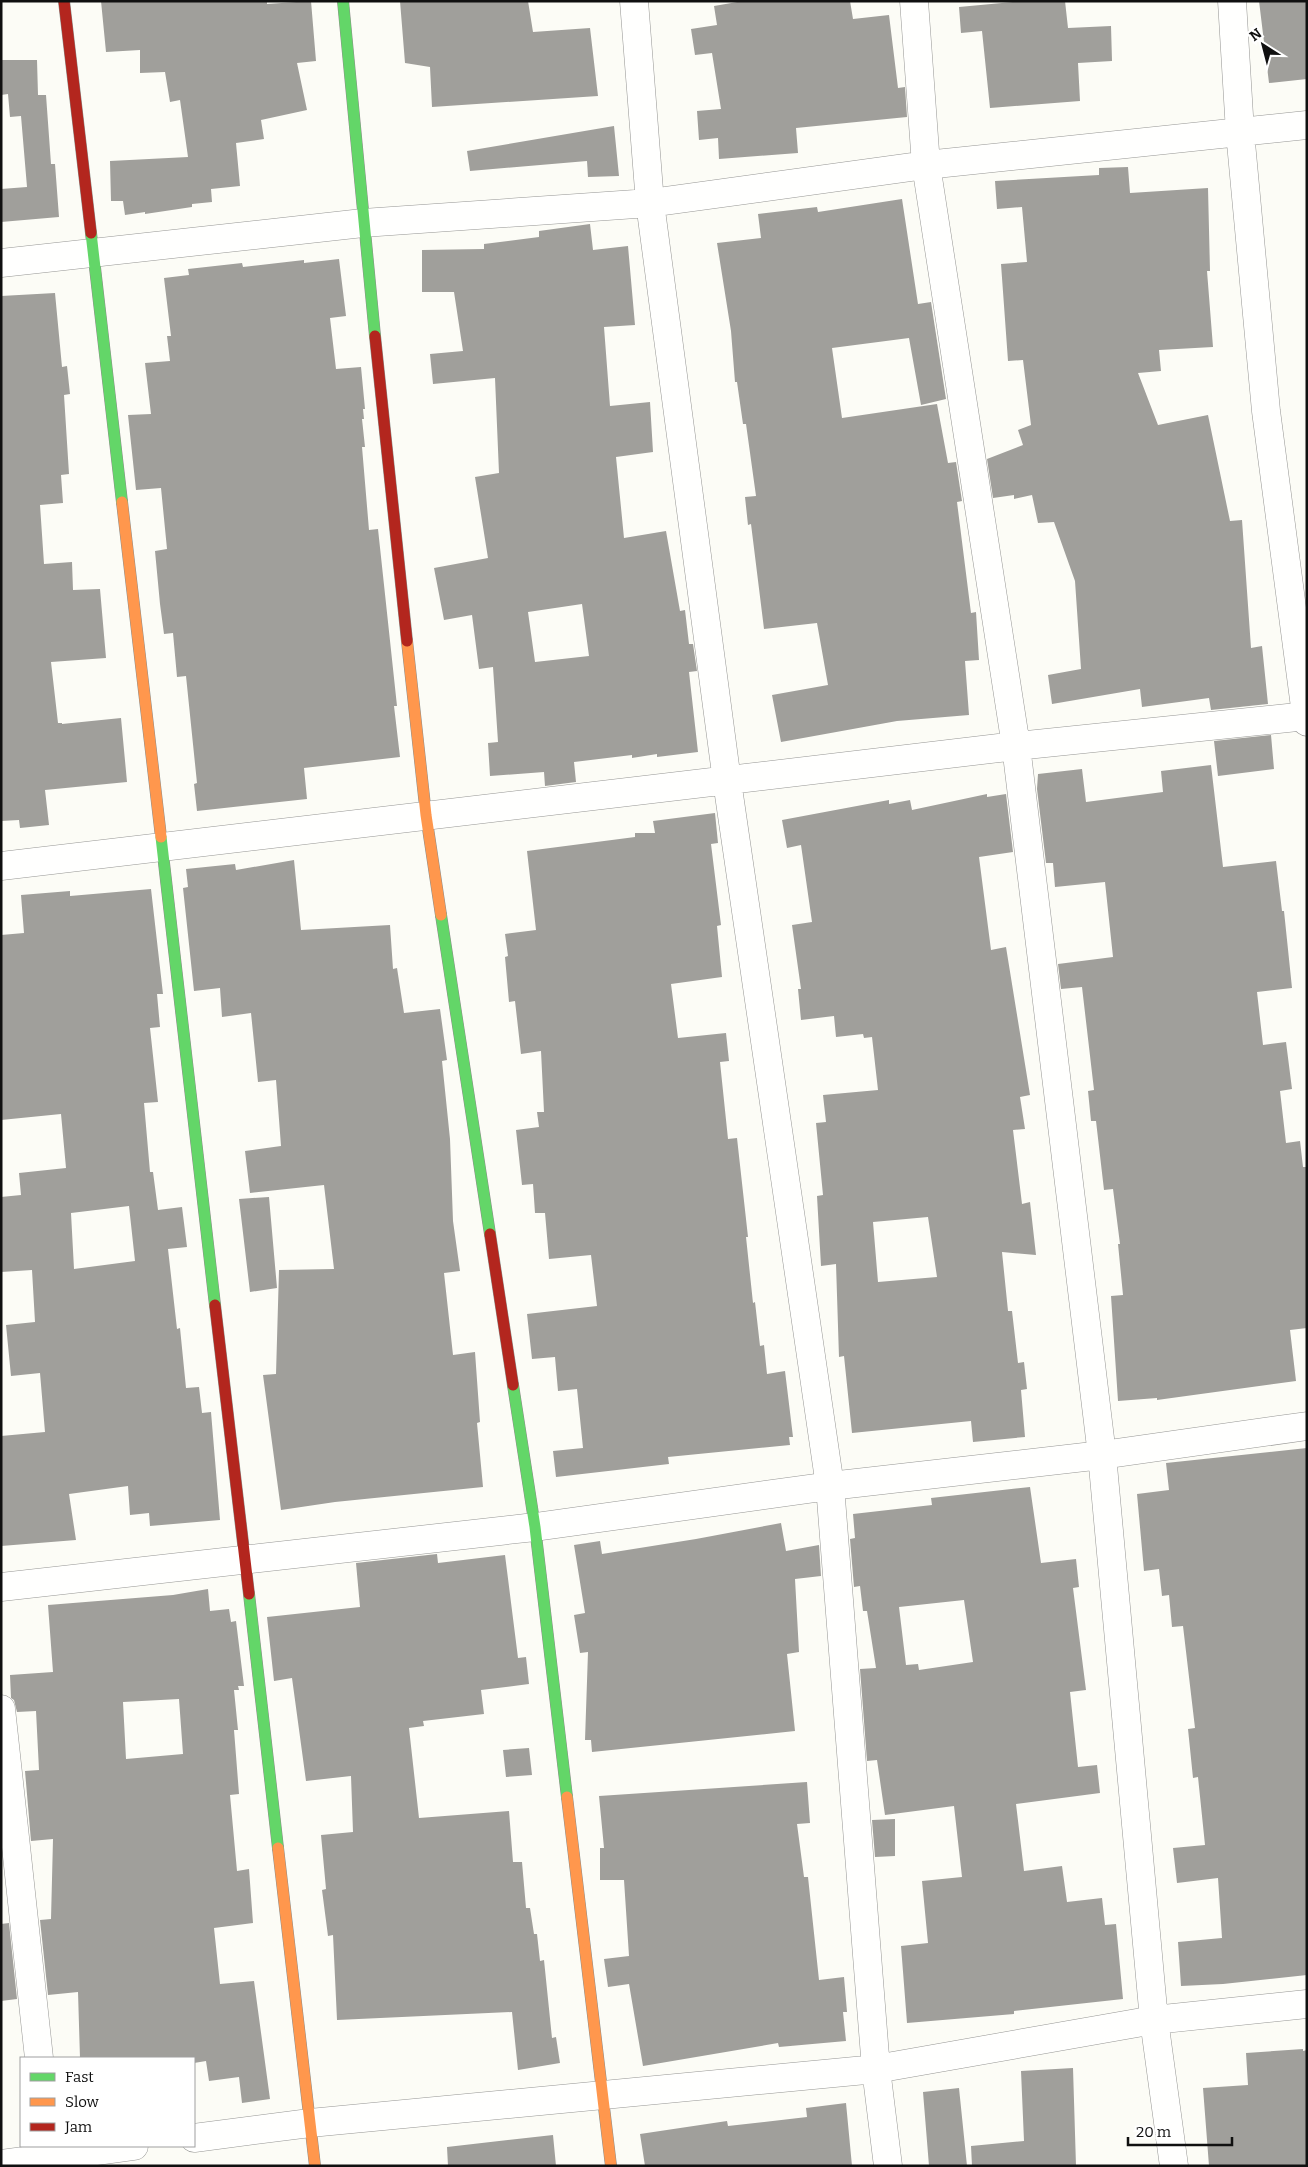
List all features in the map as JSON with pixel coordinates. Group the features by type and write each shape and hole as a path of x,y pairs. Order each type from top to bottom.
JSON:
{"street":[{"path":"64,1 315,2166"},
{"path":"343,1 363,223 426,815 535,1527 611,2166"},
{"path":"634,1 650,203 727,781 830,1486 876,2069 888,2166"},
{"path":"914,1 926,166 1016,746 1102,1455 1154,2020 1174,2166"},
{"path":"1,866 1016,746 1306,718 1266,411 1240,132 1232,1"},
{"path":"1,263 363,223 650,203 926,166 1307,124"},
{"path":"1,1587 535,1527 830,1486 1102,1455 1307,1426"},
{"path":"1,1709 39,2057"},
{"path":"195,2138 310,2124 876,2069 1154,2020 1307,2004"},
{"path":"1,2164 126,2147"}],"building":[{"path":"101,1 267,1 267,4 311,1 316,61 297,63 307,110 261,120 264,139 236,143 240,186 211,189 212,202 192,204 192,207 125,215 123,201 111,201 110,161 188,157 180,100 170,102 165,72 140,73 140,50 106,52"},
{"path":"400,1 528,1 533,32 590,28 598,96 432,107 430,67 405,63"},
{"path":"743,1 850,1 853,19 889,15 898,88 905,87 907,117 796,128 798,153 719,159 718,138 699,140 697,111 721,109 712,53 695,55 691,29 717,25 714,6"},
{"path":"1023,1 1065,1 1068,28 1111,26 1112,61 1078,63 1080,101 990,108 982,31 961,33 959,7"},
{"path":"1259,1 1307,1 1307,79 1269,83"},
{"path":"1,60 37,60 38,95 46,95 51,164 55,164 59,217 1,222 1,189 27,187 21,116 10,117 8,94 1,95"},
{"path":"614,126 619,176 588,177 587,161 470,171 467,151"},
{"path":"1128,167 1130,193 1208,188 1210,271 1207,271 1213,347 1159,350 1161,371 1138,373 1158,425 1208,415 1230,521 1242,520 1251,648 1262,646 1268,704 1211,710 1209,698 1142,707 1140,689 1052,704 1048,675 1081,669 1075,581 1054,522 1038,523 1032,495 1014,499 1014,495 993,498 987,459 1023,445 1018,430 1031,425 1023,360 1008,361 1001,264 1027,262 1022,207 997,209 995,181 1099,175 1099,168"},
{"path":"902,199 918,304 931,302 946,399 921,405 909,338 832,348 842,418 937,404 948,463 956,462 962,501 957,502 971,613 976,612 979,660 965,661 969,715 897,721 781,742 772,695 828,685 817,623 764,629 751,524 748,525 745,497 756,496 746,424 743,424 737,382 735,382 731,331 717,243 761,238 758,214 817,207 818,212"},
{"path":"590,224 593,250 628,246 635,325 604,327 610,406 650,402 653,452 616,457 624,538 666,531 680,611 685,610 689,644 693,644 697,671 689,672 698,752 657,757 657,754 632,758 632,755 574,762 576,782 545,786 544,772 490,776 488,743 498,742 493,667 479,669 472,615 444,620 434,568 488,558 475,477 499,473 495,378 433,384 430,354 463,351 454,292 422,292 422,250 484,249 484,244 539,237 539,231","holes":["582,604 589,656 535,662 528,612"]},
{"path":"339,259 346,316 330,318 336,369 361,367 365,409 363,409 364,419 362,419 365,447 362,447 369,530 378,529 397,706 394,706 400,757 304,768 307,799 197,811 194,784 197,783 186,676 177,677 173,633 164,634 160,604 155,551 167,549 161,488 136,490 128,415 151,414 145,363 170,361 167,336 171,336 164,278 189,275 188,269 242,263 243,267 304,260 304,263"},
{"path":"55,293 62,367 67,366 70,394 64,395 69,474 61,475 63,503 40,505 44,564 72,562 73,590 100,589 106,658 51,662 58,723 121,718 127,782 45,790 49,825 20,828 19,820 1,821 1,296"},
{"path":"1271,735 1274,769 1218,776 1214,741"},
{"path":"1211,765 1223,867 1276,861 1282,911 1284,911 1292,988 1257,992 1263,1045 1286,1042 1292,1089 1280,1091 1286,1143 1300,1141 1303,1167 1307,1167 1307,1328 1290,1330 1296,1381 1157,1400 1157,1398 1118,1401 1111,1296 1123,1295 1118,1244 1120,1244 1113,1189 1104,1190 1096,1121 1091,1121 1088,1091 1094,1090 1082,987 1061,989 1058,964 1113,957 1105,882 1055,887 1053,863 1046,863 1037,789 1038,774 1082,769 1086,802 1163,792 1161,771"},
{"path":"987,794 987,797 1006,794 1013,852 979,857 991,950 1006,947 1030,1095 1020,1097 1025,1129 1013,1130 1022,1204 1030,1202 1036,1255 1002,1252 1008,1311 1012,1311 1018,1363 1024,1362 1027,1389 1021,1390 1025,1437 973,1442 971,1421 852,1433 844,1356 839,1357 836,1264 821,1266 817,1196 823,1195 816,1123 826,1122 823,1095 878,1090 872,1037 864,1038 863,1034 836,1037 834,1016 801,1020 798,989 801,989 792,925 812,922 801,845 787,848 782,820 889,800 889,804 910,800 912,810","holes":["928,1217 937,1277 878,1282 873,1222"]},
{"path":"715,813 718,843 711,844 721,925 717,926 722,977 671,984 678,1038 726,1033 729,1061 720,1062 728,1139 737,1138 753,1303 755,1302 760,1346 764,1345 767,1374 785,1371 793,1437 789,1437 790,1445 668,1457 669,1464 556,1477 553,1451 583,1448 577,1389 558,1391 555,1357 532,1359 527,1314 597,1306 591,1255 549,1259 545,1213 535,1213 533,1184 522,1185 516,1130 539,1127 537,1112 544,1112 541,1051 521,1054 515,1001 509,1002 505,957 508,956 505,934 536,930 527,851 635,837 635,833 655,833 653,821"},
{"path":"294,860 301,930 390,925 393,969 397,968 404,1013 440,1009 447,1060 442,1061 450,1139 453,1221 460,1271 444,1273 453,1355 475,1352 480,1422 477,1423 483,1487 335,1502 281,1510 263,1375 276,1374 279,1270 334,1269 324,1185 250,1193 245,1151 281,1146 276,1080 258,1082 251,1013 222,1017 220,988 194,991 183,888 188,887 186,869 235,864 236,870"},
{"path":"151,889 163,994 157,994 160,1027 150,1028 158,1102 144,1103 150,1172 153,1172 158,1210 182,1207 187,1247 168,1249 177,1329 180,1328 186,1388 199,1387 202,1413 211,1412 220,1520 150,1526 149,1513 130,1515 128,1486 69,1494 76,1540 1,1546 1,1436 45,1432 40,1373 11,1376 6,1325 35,1322 32,1270 1,1272 1,1197 21,1195 19,1173 66,1168 61,1114 1,1120 1,935 24,933 21,895 70,891 70,896","holes":["129,1206 135,1261 74,1269 71,1213"]},
{"path":"269,1197 277,1288 250,1292 239,1199"},
{"path":"1307,1448 1307,1975 1223,1984 1181,1986 1178,1942 1222,1938 1218,1878 1177,1883 1173,1848 1205,1845 1198,1777 1193,1778 1188,1729 1195,1728 1183,1626 1172,1627 1169,1595 1162,1596 1159,1569 1144,1571 1137,1494 1169,1490 1166,1463"},
{"path":"1030,1487 1041,1563 1076,1559 1079,1587 1073,1588 1086,1690 1070,1692 1078,1767 1097,1765 1100,1793 1016,1804 1024,1871 1062,1866 1067,1902 1102,1898 1105,1925 1116,1924 1123,1999 1014,2011 1014,2014 907,2023 901,1946 928,1943 922,1881 962,1877 954,1806 885,1815 877,1760 867,1761 860,1669 876,1668 867,1611 863,1611 860,1586 854,1587 850,1539 855,1538 853,1514 932,1505 931,1498","holes":["964,1600 973,1662 919,1670 918,1664 906,1665 899,1607"]},
{"path":"781,1523 786,1551 819,1545 821,1576 795,1579 799,1652 787,1654 795,1731 592,1752 591,1740 585,1740 588,1652 580,1653 574,1615 585,1613 574,1545 600,1541 602,1554"},
{"path":"437,1554 438,1563 505,1555 518,1658 526,1657 529,1684 481,1690 484,1714 423,1721 424,1726 409,1728 419,1818 509,1811 513,1862 522,1862 526,1908 530,1908 534,1934 537,1934 540,1961 544,1960 552,2038 556,2037 560,2063 518,2070 512,2012 337,2020 333,1935 328,1936 322,1890 326,1889 321,1835 353,1832 351,1776 306,1781 292,1678 274,1681 267,1617 360,1607 356,1563"},
{"path":"208,1589 210,1611 229,1609 231,1622 236,1621 244,1686 238,1686 239,1690 234,1690 238,1730 234,1730 239,1794 230,1795 237,1871 249,1869 253,1923 214,1928 220,1984 254,1981 270,2099 242,2103 239,2077 209,2081 206,2061 195,2063 195,2057 80,2057 78,1992 48,1995 40,1920 51,1919 53,1839 31,1841 25,1771 39,1770 36,1711 17,1712 14,1700 11,1698 10,1675 53,1672 48,1605 173,1595","holes":["179,1699 183,1754 126,1759 123,1702"]},
{"path":"529,1748 532,1775 506,1777 503,1750"},
{"path":"807,1782 810,1823 797,1824 804,1877 808,1877 819,1980 844,1977 847,2012 843,2012 846,2041 779,2047 778,2043 643,2066 629,1984 608,1987 604,1959 629,1956 624,1880 600,1880 600,1848 604,1848 599,1796"},
{"path":"895,1819 895,1856 875,1857 872,1820"},
{"path":"9,1923 17,1999 1,2001 1,1924"},
{"path":"1303,2049 1303,2051 1307,2050 1307,2166 1209,2166 1203,2088 1248,2085 1246,2053"},
{"path":"1073,2068 1076,2166 972,2166 971,2146 1024,2141 1021,2071"},
{"path":"959,2088 967,2166 929,2166 923,2092"},
{"path":"846,2103 852,2166 645,2166 640,2134 727,2121 728,2126 807,2117 806,2108"},
{"path":"553,2135 556,2166 448,2166 447,2147"}],"traffic: fast":[{"path":"343,1 375,336"},
{"path":"91,233 122,502"},
{"path":"161,837 215,1305"},
{"path":"441,915 490,1234"},
{"path":"513,1385 535,1527 567,1797"},
{"path":"249,1594 278,1848"}],"traffic: slow":[{"path":"122,502 161,837"},
{"path":"407,641 426,815 441,915"},
{"path":"567,1797 611,2166"},
{"path":"278,1848 315,2166"}],"traffic: jam":[{"path":"64,1 91,233"},
{"path":"375,336 407,641"},
{"path":"490,1234 513,1385"},
{"path":"215,1305 249,1594"}]}
